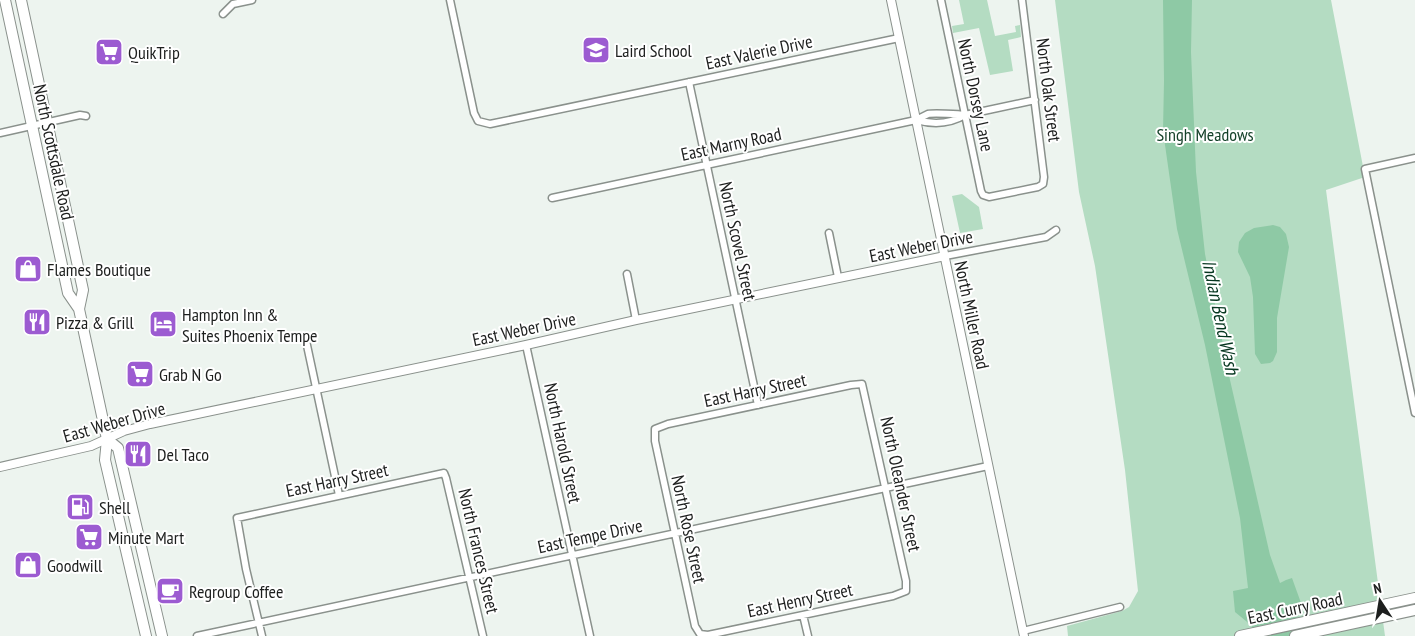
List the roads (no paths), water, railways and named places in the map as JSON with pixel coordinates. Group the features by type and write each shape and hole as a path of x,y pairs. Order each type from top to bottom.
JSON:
{"main road":[{"name":"North Scottsdale Road","path":"5,0 68,293 79,309 107,439 105,460 146,636"},
{"name":"North Scottsdale Road","path":"21,0 83,290 79,309"},
{"name":"North Scottsdale Road","path":"107,439 118,448 162,636"},
{"name":"East Curry Road","path":"1243,635 1415,598"},
{"name":"East Curry Road","path":"1295,636 1415,610"}],"street":[{"path":"223,14 233,4 252,0"},
{"name":"East Valerie Drive","path":"450,0 474,113 478,121 490,124 899,38"},
{"name":"North Miller Road","path":"891,0 1024,634"},
{"name":"North Dorsey Lane","path":"941,0 981,190 984,195"},
{"name":"North Oak Street","path":"984,195 989,197 1038,188 1043,184 1044,177 1022,0"},
{"name":"North Scovel Street","path":"689,82 758,405"},
{"name":"East Marny Road","path":"916,120 931,124 956,121 965,115 1035,100"},
{"name":"East Marny Road","path":"552,198 916,120 930,114 944,115 954,113 965,115"},
{"path":"0,133 80,115 86,116"},
{"path":"944,115 945,122"},
{"path":"1415,158 1365,169 1415,413"},
{"name":"East Weber Drive","path":"0,467 91,446 124,430 150,424 838,277 1046,237 1056,230"},
{"path":"829,233 838,277"},
{"path":"627,274 636,320"},
{"path":"305,336 340,495"},
{"name":"North Harold Street","path":"526,345 590,636"},
{"path":"1407,374 1415,372"},
{"name":"East Harry Street","path":"655,429 668,424 862,384"},
{"name":"North Oleander Street","path":"862,384 906,582 906,591"},
{"name":"North Rose Street","path":"655,429 655,441 695,626 700,634"},
{"name":"East Tempe Drive","path":"198,636 988,466"},
{"name":"East Harry Street","path":"258,623 242,551 237,518 444,473"},
{"name":"North Frances Street","path":"444,473 483,636"},
{"name":"East Henry Street","path":"700,634 708,636 893,596 906,591"},
{"path":"1024,634 1120,607"},
{"path":"803,615 808,636"},
{"path":"258,623 262,636"}],"place":[{"name":"Laird School","path":"596,50"},
{"name":"QuikTrip","path":"109,52"},
{"name":"Flames Boutique","path":"28,269"},
{"name":"Pizza & Grill","path":"37,322"},
{"name":"Hampton Inn & Suites Phoenix Tempe","path":"163,324"},
{"name":"Grab N Go","path":"140,374"},
{"name":"Del Taco","path":"138,454"},
{"name":"Shell","path":"80,507"},
{"name":"Minute Mart","path":"89,537"},
{"name":"Goodwill","path":"28,565"},
{"name":"Regroup Coffee","path":"170,591"}],"park label":[{"name":"Singh Meadows","path":"1205,134"}],"water label":[{"name":"Indian Bend Wash","path":"1221,317"}]}
